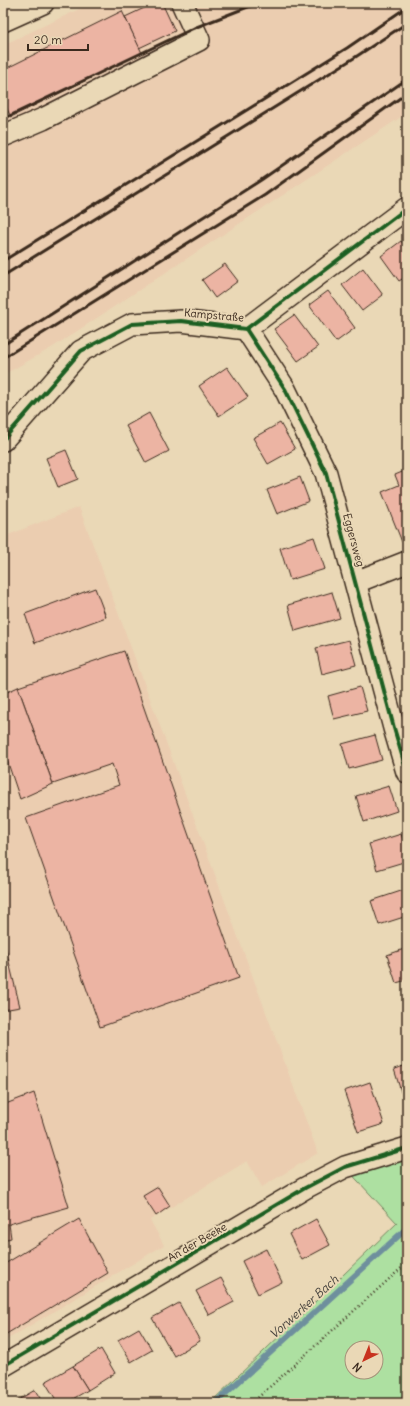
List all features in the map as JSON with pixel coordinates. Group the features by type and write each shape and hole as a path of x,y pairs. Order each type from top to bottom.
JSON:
{"street":[{"path":"3,21 43,3"},
{"path":"3,136 42,119 199,40 182,3"},
{"name":"Kampstraße","path":"3,440 81,351 132,324 181,321 246,329 407,208"},
{"name":"Eggersweg","path":"246,329 285,389 326,473 407,772"},
{"path":"356,582 407,562"},
{"name":"An der Beeke","path":"3,1366 305,1188 345,1167 407,1148"}],"path":[{"path":"252,1403 407,1263"}],"shaded area":[{"path":"92,3 407,3 407,113 53,347 3,375 3,45"},
{"path":"79,507 318,1153 262,1187 247,1161 150,1220 164,1245 3,1342 3,537"}],"green space":[{"path":"407,1148 407,1403 210,1403 397,1223 345,1167"}],"building":[{"path":"155,3 162,3 175,31 139,48 125,17"},
{"path":"122,11 142,53 11,117 3,101 3,70"},
{"path":"401,241 407,249 407,276 399,281 381,256"},
{"path":"225,264 238,281 215,298 202,280"},
{"path":"363,268 383,295 362,311 342,285"},
{"path":"328,291 355,328 336,342 309,305"},
{"path":"294,315 318,347 298,361 274,329"},
{"path":"227,367 248,397 219,416 199,386"},
{"path":"149,413 169,451 146,463 126,426"},
{"path":"280,423 295,449 268,464 253,438"},
{"path":"66,450 78,479 58,487 46,458"},
{"path":"407,470 407,540 402,542 382,492 399,485 395,475"},
{"path":"300,477 309,501 277,514 267,490"},
{"path":"314,537 325,569 290,580 280,548"},
{"path":"95,588 106,617 35,643 25,614"},
{"path":"332,592 340,618 295,631 288,605"},
{"path":"349,640 356,665 322,674 316,648"},
{"path":"124,651 239,978 100,1027 26,818 119,785 112,764 53,784 18,687"},
{"path":"18,687 53,784 20,799 3,748 3,694"},
{"path":"360,687 367,711 334,719 328,696"},
{"path":"375,735 382,760 349,769 342,744"},
{"path":"389,786 397,811 364,822 356,796"},
{"path":"401,834 407,852 407,861 377,870 369,844"},
{"path":"407,889 407,916 379,925 371,901"},
{"path":"3,937 20,1007 3,1010"},
{"path":"407,948 407,980 396,983 387,955"},
{"path":"407,1065 407,1111 394,1069"},
{"path":"370,1082 384,1124 358,1132 344,1091"},
{"path":"34,1093 69,1207 9,1224 11,1238 3,1240 3,1105"},
{"path":"158,1187 170,1206 156,1216 143,1196"},
{"path":"79,1219 108,1273 3,1336 3,1265"},
{"path":"316,1219 330,1245 302,1260 289,1234"},
{"path":"266,1249 282,1282 258,1294 242,1261"},
{"path":"221,1278 234,1302 209,1315 196,1291"},
{"path":"179,1303 200,1341 174,1356 152,1318"},
{"path":"139,1328 152,1350 131,1362 118,1340"},
{"path":"101,1349 115,1373 88,1390 73,1366"},
{"path":"73,1366 88,1390 66,1403 58,1403 45,1382"},
{"path":"35,1390 43,1403 13,1403"}],"waterway":[{"name":"Vorwerker Bach","path":"215,1403 407,1228"}],"railway":[{"path":"3,119 194,28 258,3"},
{"path":"3,261 347,48 407,7"},
{"path":"3,276 354,58 407,23"},
{"path":"3,345 261,180 407,79"},
{"path":"3,358 265,195 407,93"}],"cycle path":[{"path":"3,440 81,351 132,324 181,321 246,329 407,208"},
{"path":"246,329 285,389 326,473 407,772"},
{"path":"3,1366 305,1188 345,1167 407,1148"}]}
